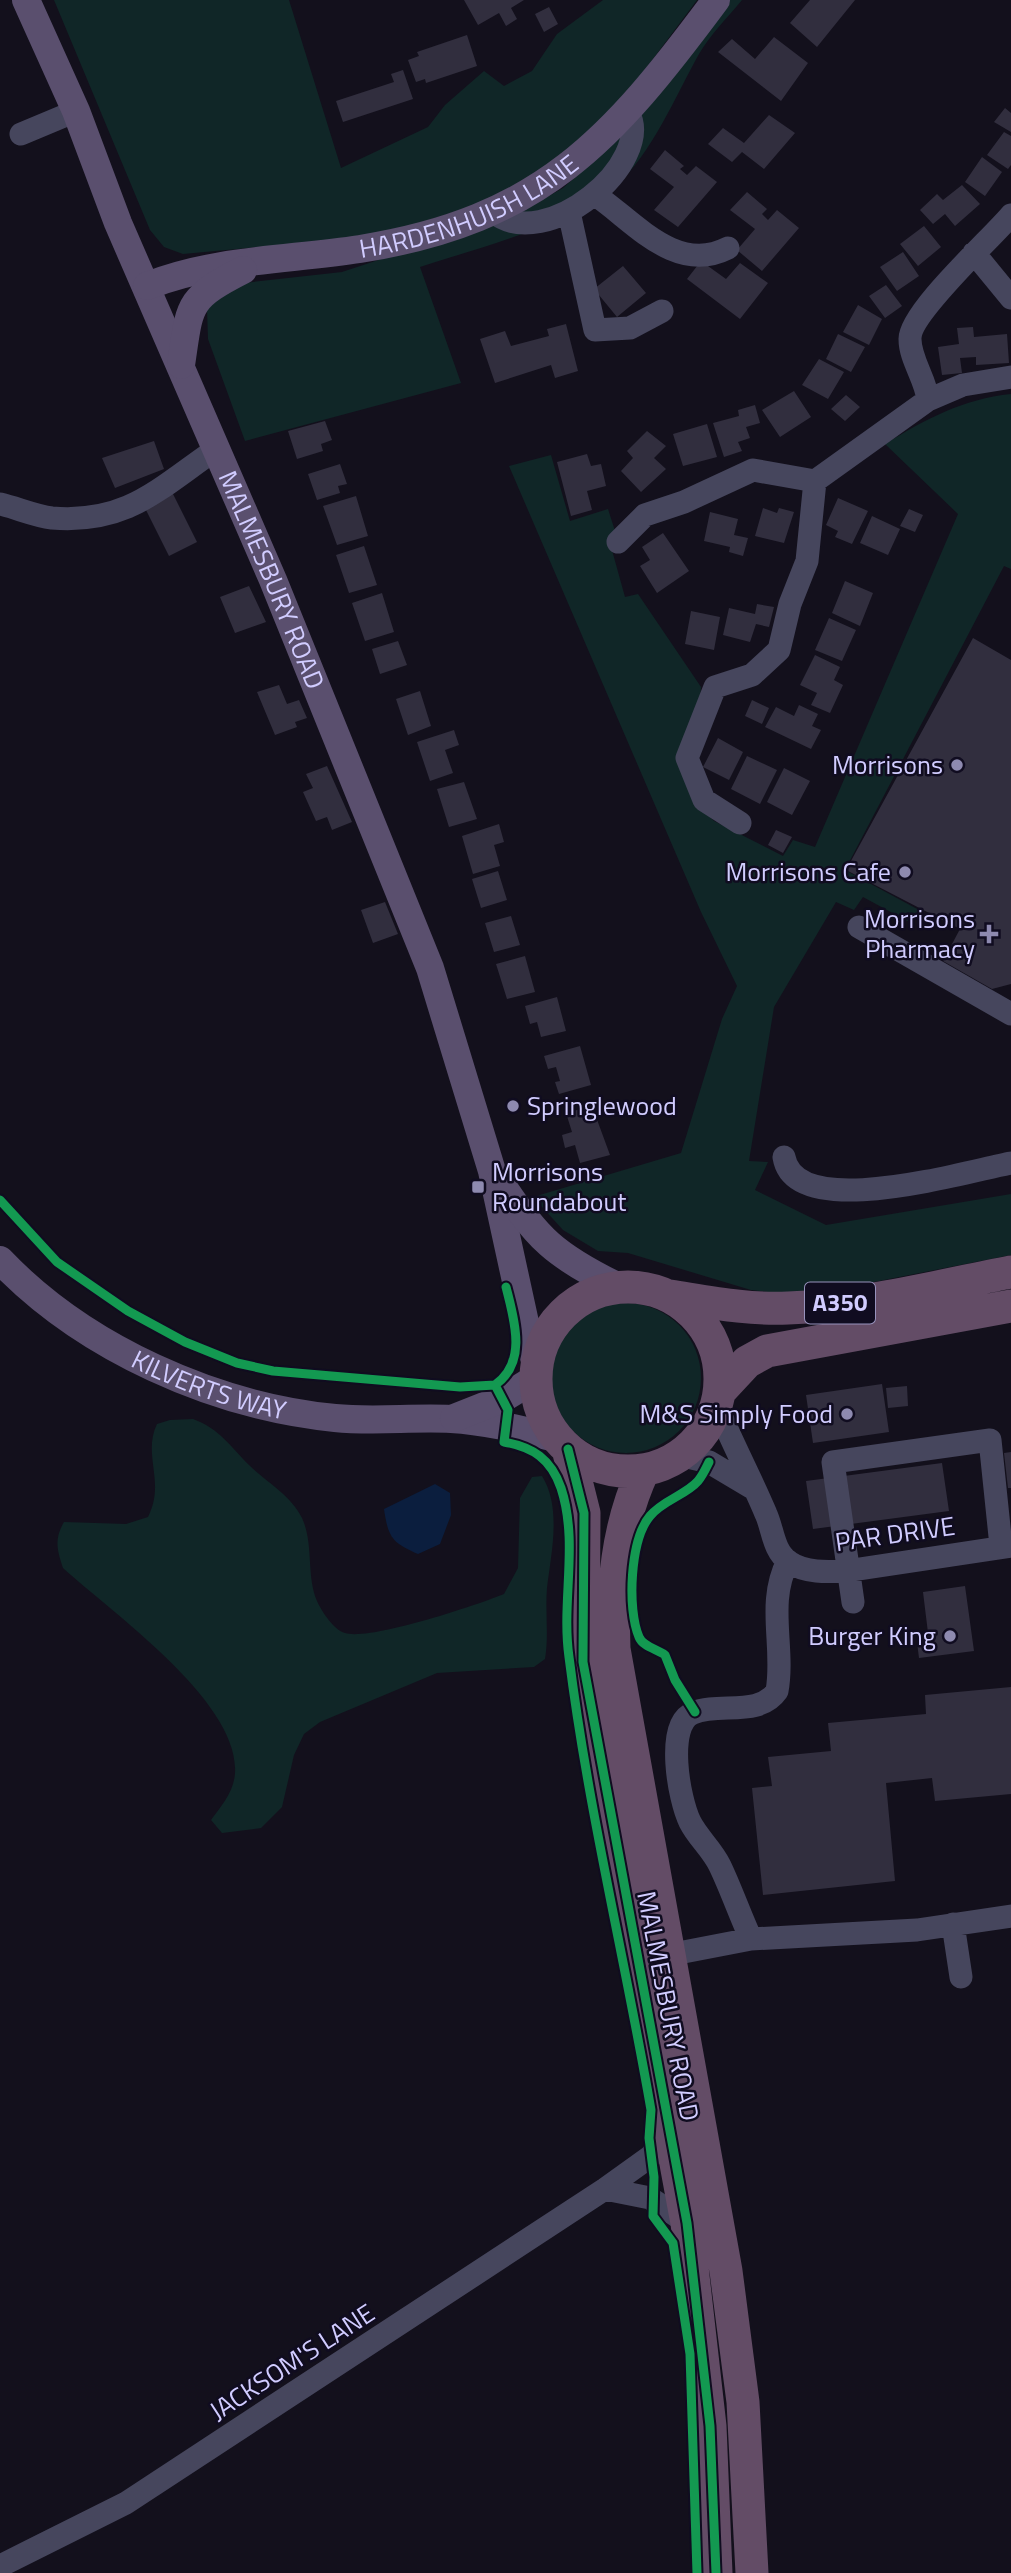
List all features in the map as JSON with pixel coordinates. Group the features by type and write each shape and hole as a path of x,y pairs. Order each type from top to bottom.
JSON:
{"highway":[{"name":"A350","path":"537,1373 543,1344 565,1312 589,1296 617,1286 639,1286 668,1296 738,1306 787,1308 839,1303 1011,1272"},
{"name":"A350","path":"668,1296 694,1314 711,1339 719,1365 719,1398"},
{"name":"A350","path":"562,1444 601,1468 643,1471 679,1455 700,1437 719,1398 747,1362 767,1351 1011,1306"},
{"path":"537,1373 542,1414 562,1444"},
{"name":"MALMESBURY ROAD","path":"562,1444 584,1513 583,1662 687,2224 710,2426 716,2573"},
{"name":"MALMESBURY ROAD","path":"643,1471 627,1510 620,1540 615,1588 614,1649 733,2326 743,2402 752,2573"}],"main road":[{"name":"MALMESBURY ROAD","path":"26,0 76,111 118,223 310,670 430,968 492,1171 537,1373"},
{"name":"HARDENHUISH LANE","path":"147,286 193,271 363,249 439,230 493,212 555,178 597,144 628,112 716,0"},
{"path":"181,365 189,316 196,298 214,285 261,261"},
{"name":"MALMESBURY ROAD","path":"492,1171 536,1235 564,1258 617,1286"},
{"name":"KILVERTS WAY","path":"0,1260 32,1289 89,1331 139,1359 210,1389 277,1409 334,1418 397,1422 452,1419 562,1444"},
{"name":"KILVERTS WAY","path":"452,1419 495,1402 537,1373"}],"street":[{"path":"21,134 76,111"},
{"path":"493,212 503,220 518,224 543,222 569,212 594,194 631,146 634,129 628,112"},
{"path":"594,194 671,251 713,254 728,248"},
{"path":"569,212 595,330 630,328 662,311"},
{"path":"928,400 927,386 911,347 912,328 974,253 1011,215"},
{"path":"974,253 1011,298"},
{"path":"618,542 645,516 684,502 753,470 814,481 928,400 963,386 1011,377"},
{"path":"0,504 50,518 115,514 134,505 215,450"},
{"path":"740,823 704,800 688,758 715,687 751,675 779,650 790,604 807,561 814,481"},
{"path":"859,927 1011,1014"},
{"path":"785,1157 789,1172 797,1180 819,1189 835,1191 867,1190 1011,1163"},
{"path":"719,1398 751,1487 765,1512 775,1543 788,1561 781,1574 775,1602 777,1691 764,1704 695,1712 684,1719 676,1733 677,1755 689,1821 720,1867 751,1939"},
{"path":"853,1602 846,1571 833,1462 990,1440 1006,1546"},
{"path":"679,1455 709,1462 751,1487"},
{"name":"PAR DRIVE","path":"788,1561 810,1570 846,1571 923,1562 1006,1546"},
{"path":"668,1955 751,1939 917,1930 1011,1916"},
{"path":"953,1924 961,1977"},
{"name":"JACKSOM'S LANE","path":"0,2566 125,2503 605,2189 659,2149 670,2132"},
{"path":"605,2189 650,2198 687,2224"}],"green space":[{"path":"54,0 289,0 341,168 428,127 445,105 484,71 504,86 532,71 557,34 603,0 697,0 644,71 582,142 496,199 393,231 314,242 183,254 164,247 150,230"},
{"path":"724,0 742,0 703,47 652,141 629,173 616,185 595,200 548,224 420,267 461,383 245,441 208,339 207,309 235,284 342,272 515,215 563,188 596,159"},
{"path":"1011,394 1011,569 1004,566 845,870 919,910 911,923 863,897 854,910 836,902 774,1007 749,1161 768,1162 755,1190 826,1225 1011,1194 1011,1255 823,1292 785,1294 751,1290 628,1253 598,1251 563,1230 533,1197 681,1153 722,1019 737,986 701,912 509,466 551,455 570,521 608,509 615,531 610,543 625,597 638,594 701,687 692,798 714,821 783,856 793,840 815,847 958,514 885,444 915,426 961,405"},
{"path":"626,1303 655,1308 679,1325 696,1349 701,1378 696,1407 679,1431 655,1448 626,1453 597,1448 573,1431 556,1407 551,1378 556,1349 573,1325 597,1308"},
{"path":"193,1419 218,1433 249,1465 285,1495 297,1510 306,1528 317,1601 325,1615 345,1633 377,1632 399,1627 504,1594 518,1568 520,1498 532,1477 542,1476 552,1502 554,1531 547,1588 545,1659 534,1667 437,1673 320,1722 304,1734 294,1755 282,1807 261,1828 222,1833 211,1820 230,1793 235,1773 231,1746 217,1717 169,1660 63,1568 57,1545 64,1522 126,1524 148,1517 155,1492 152,1447 157,1424 170,1420"}],"water":[{"path":"435,1484 450,1493 451,1515 440,1544 418,1554 393,1538 387,1526 384,1509"}],"building":[{"path":"464,0 524,0 511,8 517,19 506,26 499,13 478,25"},
{"path":"810,0 855,0 817,47 790,23"},
{"path":"549,7 558,24 544,32 535,14"},
{"path":"467,35 477,66 426,83 425,79 416,82 408,60 419,56 417,52"},
{"path":"774,37 808,63 781,101 718,52 732,39 755,59"},
{"path":"403,70 413,99 343,122 336,101 394,82 391,74"},
{"path":"1005,108 1011,113 1011,132 994,122"},
{"path":"769,115 795,133 764,169 742,152 732,162 708,144 723,128 744,143"},
{"path":"1004,132 1011,136 1011,165 1008,169 987,155"},
{"path":"665,150 684,166 680,169 687,175 696,166 717,182 678,227 654,210 674,187 650,169"},
{"path":"982,157 1002,172 985,196 965,182"},
{"path":"962,185 980,204 955,226 945,214 933,224 920,210 937,194 943,200"},
{"path":"747,192 767,209 762,214 768,220 777,210 799,228 762,271 737,250 755,229 730,210"},
{"path":"924,226 941,247 918,266 900,244"},
{"path":"903,252 919,276 897,291 880,267"},
{"path":"701,261 726,279 740,263 768,283 740,319 687,279"},
{"path":"623,266 646,293 617,317 594,289"},
{"path":"886,285 902,306 885,318 869,296"},
{"path":"858,305 882,319 869,345 843,332"},
{"path":"566,324 578,371 555,378 551,365 495,383 480,339 505,331 511,346 549,336 547,329"},
{"path":"973,327 974,337 1007,334 1009,363 976,365 976,357 960,358 962,373 942,375 938,347 959,344 957,328"},
{"path":"838,334 865,347 851,372 826,359"},
{"path":"819,359 844,372 828,399 802,385"},
{"path":"794,391 811,417 780,437 762,410"},
{"path":"846,395 860,407 845,421 831,409"},
{"path":"755,405 760,423 746,427 750,438 738,442 742,451 724,457 713,423 739,416 738,410"},
{"path":"325,421 332,440 321,444 323,451 297,459 288,431"},
{"path":"707,424 717,457 683,466 673,434"},
{"path":"647,431 666,446 654,458 666,469 641,492 621,471 633,458 627,451"},
{"path":"154,441 164,469 115,488 102,458"},
{"path":"587,454 591,466 601,464 606,486 587,491 592,510 571,516 557,462"},
{"path":"340,464 347,484 338,486 340,493 317,500 308,474"},
{"path":"171,490 197,542 169,556 143,504"},
{"path":"356,496 368,536 337,545 323,506"},
{"path":"838,498 868,511 852,544 835,537 838,531 826,525"},
{"path":"763,508 777,513 779,508 794,512 784,543 755,536"},
{"path":"909,509 923,515 915,532 900,526"},
{"path":"710,512 738,519 734,535 748,538 743,556 729,552 730,547 704,541"},
{"path":"872,516 900,529 888,555 860,543"},
{"path":"663,533 689,571 657,593 640,566 650,560 642,547"},
{"path":"364,546 377,585 349,593 336,555"},
{"path":"845,581 873,593 860,626 832,613"},
{"path":"249,586 266,622 235,633 220,597"},
{"path":"382,593 394,632 365,641 352,603"},
{"path":"757,604 774,607 769,627 756,624 750,642 723,635 729,608 755,614"},
{"path":"691,611 720,617 714,650 685,644"},
{"path":"829,618 856,630 842,661 815,650"},
{"name":"Morrisons","path":"973,638 1011,660 1011,984 992,989 943,961 960,929 846,870"},
{"path":"398,641 407,665 380,674 372,649"},
{"path":"815,655 840,667 834,680 843,685 830,713 811,705 817,693 800,685"},
{"path":"279,685 287,704 299,700 307,718 295,722 297,727 275,735 257,692"},
{"path":"420,691 431,726 408,735 396,699"},
{"path":"752,700 769,708 762,724 745,716"},
{"path":"799,705 818,714 812,726 821,730 811,749 765,727 776,707 794,716"},
{"path":"454,730 459,745 445,750 453,773 430,781 417,742"},
{"path":"718,738 743,752 729,780 703,767"},
{"path":"747,756 777,770 760,804 731,789"},
{"path":"327,766 352,822 332,830 327,817 316,821 303,792 313,788 306,774"},
{"path":"784,768 810,781 792,815 767,802"},
{"path":"464,782 477,819 449,827 437,789"},
{"path":"499,824 504,842 494,845 500,866 473,874 462,836"},
{"path":"776,830 792,837 783,853 768,845"},
{"path":"498,871 507,900 481,908 472,879"},
{"path":"385,902 398,934 373,943 361,910"},
{"path":"511,916 520,945 494,952 485,923"},
{"path":"525,956 535,992 507,999 496,964"},
{"path":"557,997 566,1031 541,1037 537,1022 530,1024 525,1006"},
{"path":"580,1046 591,1085 559,1094 555,1082 560,1081 556,1067 548,1069 544,1056"},
{"path":"592,1106 610,1155 580,1163 575,1145 565,1148 562,1135 572,1132 566,1113"},
{"name":"M&S Simply Food","path":"882,1384 889,1432 813,1443 806,1395"},
{"path":"907,1386 908,1406 888,1408 886,1388"},
{"path":"1011,1452 1011,1488 1008,1488 1004,1453"},
{"path":"942,1463 949,1511 813,1529 806,1481"},
{"path":"965,1586 974,1651 919,1658 917,1642 929,1641 923,1592"},
{"path":"1011,1687 1011,1794 935,1801 932,1778 886,1783 895,1881 763,1895 752,1788 772,1786 768,1757 831,1751 828,1723 926,1714 925,1695"}],"cycle path":[{"path":"0,1200 57,1262 128,1311 185,1342 237,1363 273,1371 460,1387 495,1385"},
{"path":"506,1287 516,1339 512,1364 495,1385 508,1410 504,1442 524,1447 546,1462 557,1478 566,1509 569,1530 567,1636 577,1714 651,2110 649,2138 654,2177 653,2216 673,2243 690,2354 697,2573"},
{"path":"568,1449 584,1513 583,1662 687,2223 710,2426 716,2573"},
{"path":"695,1712 675,1680 665,1655 647,1646 639,1637 633,1610 632,1575 638,1541 650,1516 693,1486 709,1462"}],"place":[{"name":"Morrisons","path":"957,765"},
{"name":"Morrisons Cafe","path":"905,872"},
{"name":"Morrisons Pharmacy","path":"989,934"},
{"name":"Springlewood","path":"513,1106"},
{"name":"Morrisons Roundabout","path":"478,1187"},
{"name":"M&S Simply Food","path":"847,1414"},
{"name":"Burger King","path":"950,1636"}]}
